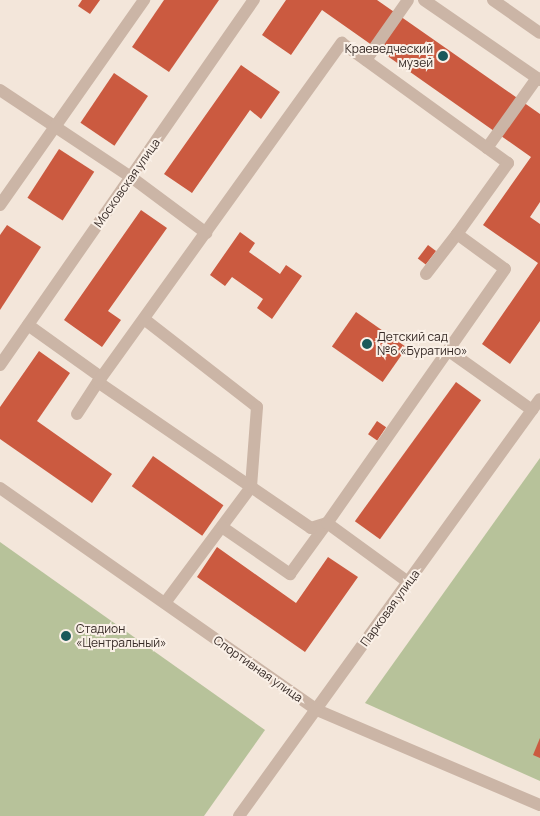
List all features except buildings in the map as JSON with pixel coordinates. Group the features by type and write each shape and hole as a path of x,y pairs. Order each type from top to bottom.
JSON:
{"street":[{"path":"0,205 144,0"},
{"name":"Московская улица","path":"0,365 254,0"},
{"path":"366,60 408,0"},
{"path":"424,0 539,79 487,148"},
{"path":"493,0 540,33"},
{"path":"77,414 342,43 508,163 426,274"},
{"path":"0,90 130,177 206,233"},
{"path":"222,527 290,574 450,351 505,269 457,234"},
{"path":"144,319 257,407 251,488 165,603"},
{"path":"28,325 100,380 251,488 311,528 327,523"},
{"path":"450,351 532,410"},
{"name":"Парковая улица","path":"239,816 540,399"},
{"name":"Спортивная улица","path":"0,488 317,710 540,805"},
{"path":"327,523 408,582"}],"green space":[{"path":"540,458 540,781 365,703"},
{"name":"Стадион «Центральный»","path":"0,542 265,730 204,816 0,816"}],"place":[{"name":"Краеведческий музей","path":"443,56"},
{"name":"Детский сад №6 «Буратино»","path":"367,344"},
{"name":"Стадион «Центральный»","path":"66,636"}]}
